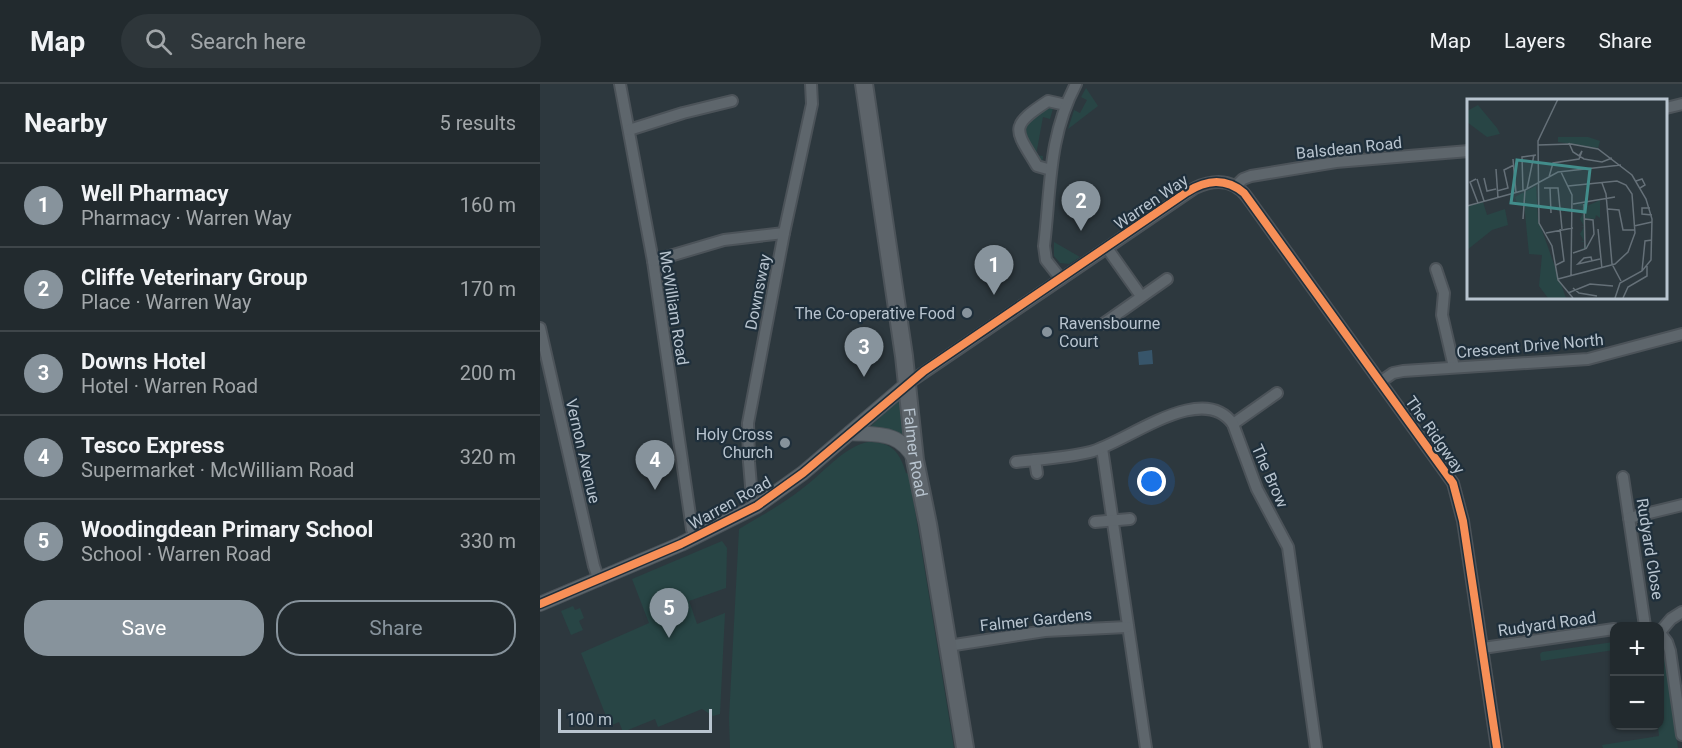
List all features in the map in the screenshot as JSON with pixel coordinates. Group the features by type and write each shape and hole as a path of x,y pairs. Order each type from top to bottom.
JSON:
{"main road":[{"name":"Falmer Road","path":"864,84 907,384 915,460 928,524 965,748"}],"street":[{"name":"McWilliam Road","path":"620,84 648,245 653,261 695,538"},
{"name":"Downsway","path":"757,506 752,498 748,423 784,233 812,104 811,84"},
{"path":"1061,279 1046,260 1044,249 1055,141 1066,105 1076,84"},
{"path":"629,130 732,101"},
{"path":"1051,170 1037,166 1019,135 1019,127 1023,120 1048,101 1066,105"},
{"path":"1667,108 1682,104"},
{"name":"Balsdean Road","path":"1236,186 1243,179 1251,176 1305,166 1467,151"},
{"name":"Warren Way","path":"907,384 1195,188 1215,182 1225,182 1236,186"},
{"name":"The Ridgway","path":"1236,186 1247,197 1443,468 1456,490 1463,521 1497,748"},
{"path":"653,261 724,240 784,233"},
{"path":"1107,248 1141,296"},
{"path":"1436,269 1435,282 1444,293 1442,315 1455,367"},
{"path":"1103,324 1167,279"},
{"name":"Vernon Avenue","path":"540,328 599,580"},
{"name":"Crescent Drive North","path":"1380,382 1402,370 1588,359 1682,334"},
{"name":"Warren Road","path":"540,604 695,538 757,506 803,473 907,384"},
{"path":"1016,462 1091,452 1173,415 1197,409 1218,411 1233,424 1277,393"},
{"name":"The Brow","path":"1233,424 1257,489 1288,547 1316,748"},
{"path":"850,433 880,434 892,437 907,447 915,460"},
{"path":"1101,448 1146,748"},
{"path":"1035,460 1037,473"},
{"name":"Rudyard Close","path":"1623,477 1644,622"},
{"path":"1629,518 1682,505"},
{"path":"1095,522 1130,519"},
{"path":"1664,627 1682,612"},
{"name":"Falmer Gardens","path":"948,646 1046,631 1127,627"},
{"name":"Rudyard Road","path":"1483,648 1610,630"},
{"path":"1664,638 1670,651 1682,735"}],"green space":[{"path":"1086,88 1098,106 1068,129 1074,110 1080,113 1087,100 1081,97"},
{"path":"1054,105 1050,119 1043,117 1036,155 1043,156 1042,166 1022,136 1022,125 1047,106"},
{"path":"1054,242 1080,257 1069,264 1060,263 1054,256"},
{"path":"901,397 909,439 870,427"},
{"path":"868,442 883,443 893,449 901,459 906,473 909,474 954,748 730,748 729,718 739,529 795,494 842,455"},
{"path":"722,541 727,548 726,588 689,601 697,624 725,613 720,714 713,716 702,709 658,727 655,719 623,732 619,722 610,726 581,653 649,623 632,579"},
{"path":"573,606 575,610 580,608 584,618 579,621 583,630 571,635 561,611"},
{"path":"1610,643 1610,651 1541,661 1542,652"},
{"path":"1664,653 1678,748 1603,748 1602,745 1659,736 1658,730 1664,730"}],"water":[{"path":"1152,350 1153,364 1139,365 1138,352"}],"cycle path":[{"path":"540,604 681,544 757,506 803,473 924,371 1187,192 1208,183 1223,182 1244,193 1453,483 1463,521 1497,748"}],"place":[{"name":"Cliffe Veterinary Group","path":"1081,231"},
{"name":"Well Pharmacy","path":"994,295"},
{"name":"The Co-operative Food","path":"967,313"},
{"name":"Ravensbourne Court","path":"1047,332"},
{"name":"Downs Hotel","path":"864,377"},
{"name":"Holy Cross Church","path":"785,443"},
{"name":"Tesco Express","path":"655,490"},
{"name":"Woodingdean Primary School","path":"669,638"}]}
